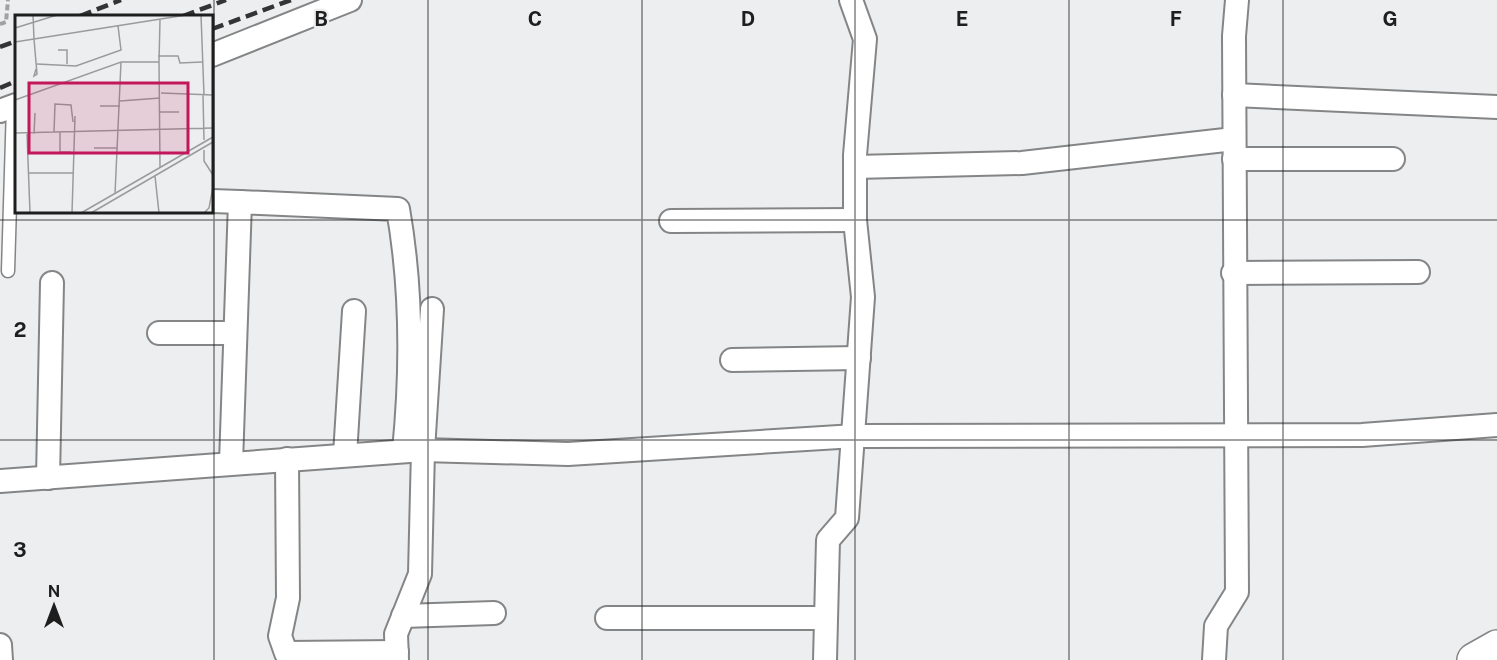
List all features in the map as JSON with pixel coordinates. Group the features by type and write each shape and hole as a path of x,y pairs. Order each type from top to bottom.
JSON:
{"highway":[{"path":"1474,660 1497,647"}],"street":[{"path":"213,55 350,0"},
{"path":"825,660 828,540 848,518 863,297 855,220 855,167 865,39 851,0"},
{"path":"1214,660 1216,626 1237,592 1233,273 1237,0"},
{"path":"1234,95 1497,106"},
{"path":"855,167 1022,163 1234,149 1393,159"},
{"path":"213,201 398,209 404,244 420,574 396,634 397,656 286,653 280,636 288,598 287,459"},
{"path":"231,463 240,202"},
{"path":"671,221 855,220"},
{"path":"1233,273 1418,272"},
{"path":"48,478 52,283"},
{"path":"413,450 432,309"},
{"path":"345,455 354,312"},
{"path":"159,333 235,333"},
{"path":"732,360 860,357"},
{"path":"0,481 413,450 568,454 855,436 1362,435 1497,425"},
{"path":"403,616 494,613"},
{"path":"607,618 825,618"},
{"path":"0,645 1,660"}],"lane":[{"path":"8,271 10,107"}],"path":[{"path":"0,24 6,22 8,0"}],"railway":[{"path":"83,15 121,0"},
{"path":"186,15 226,0"},
{"path":"213,29 291,0"},
{"path":"0,47 15,41"},
{"path":"0,88 15,81"}]}
